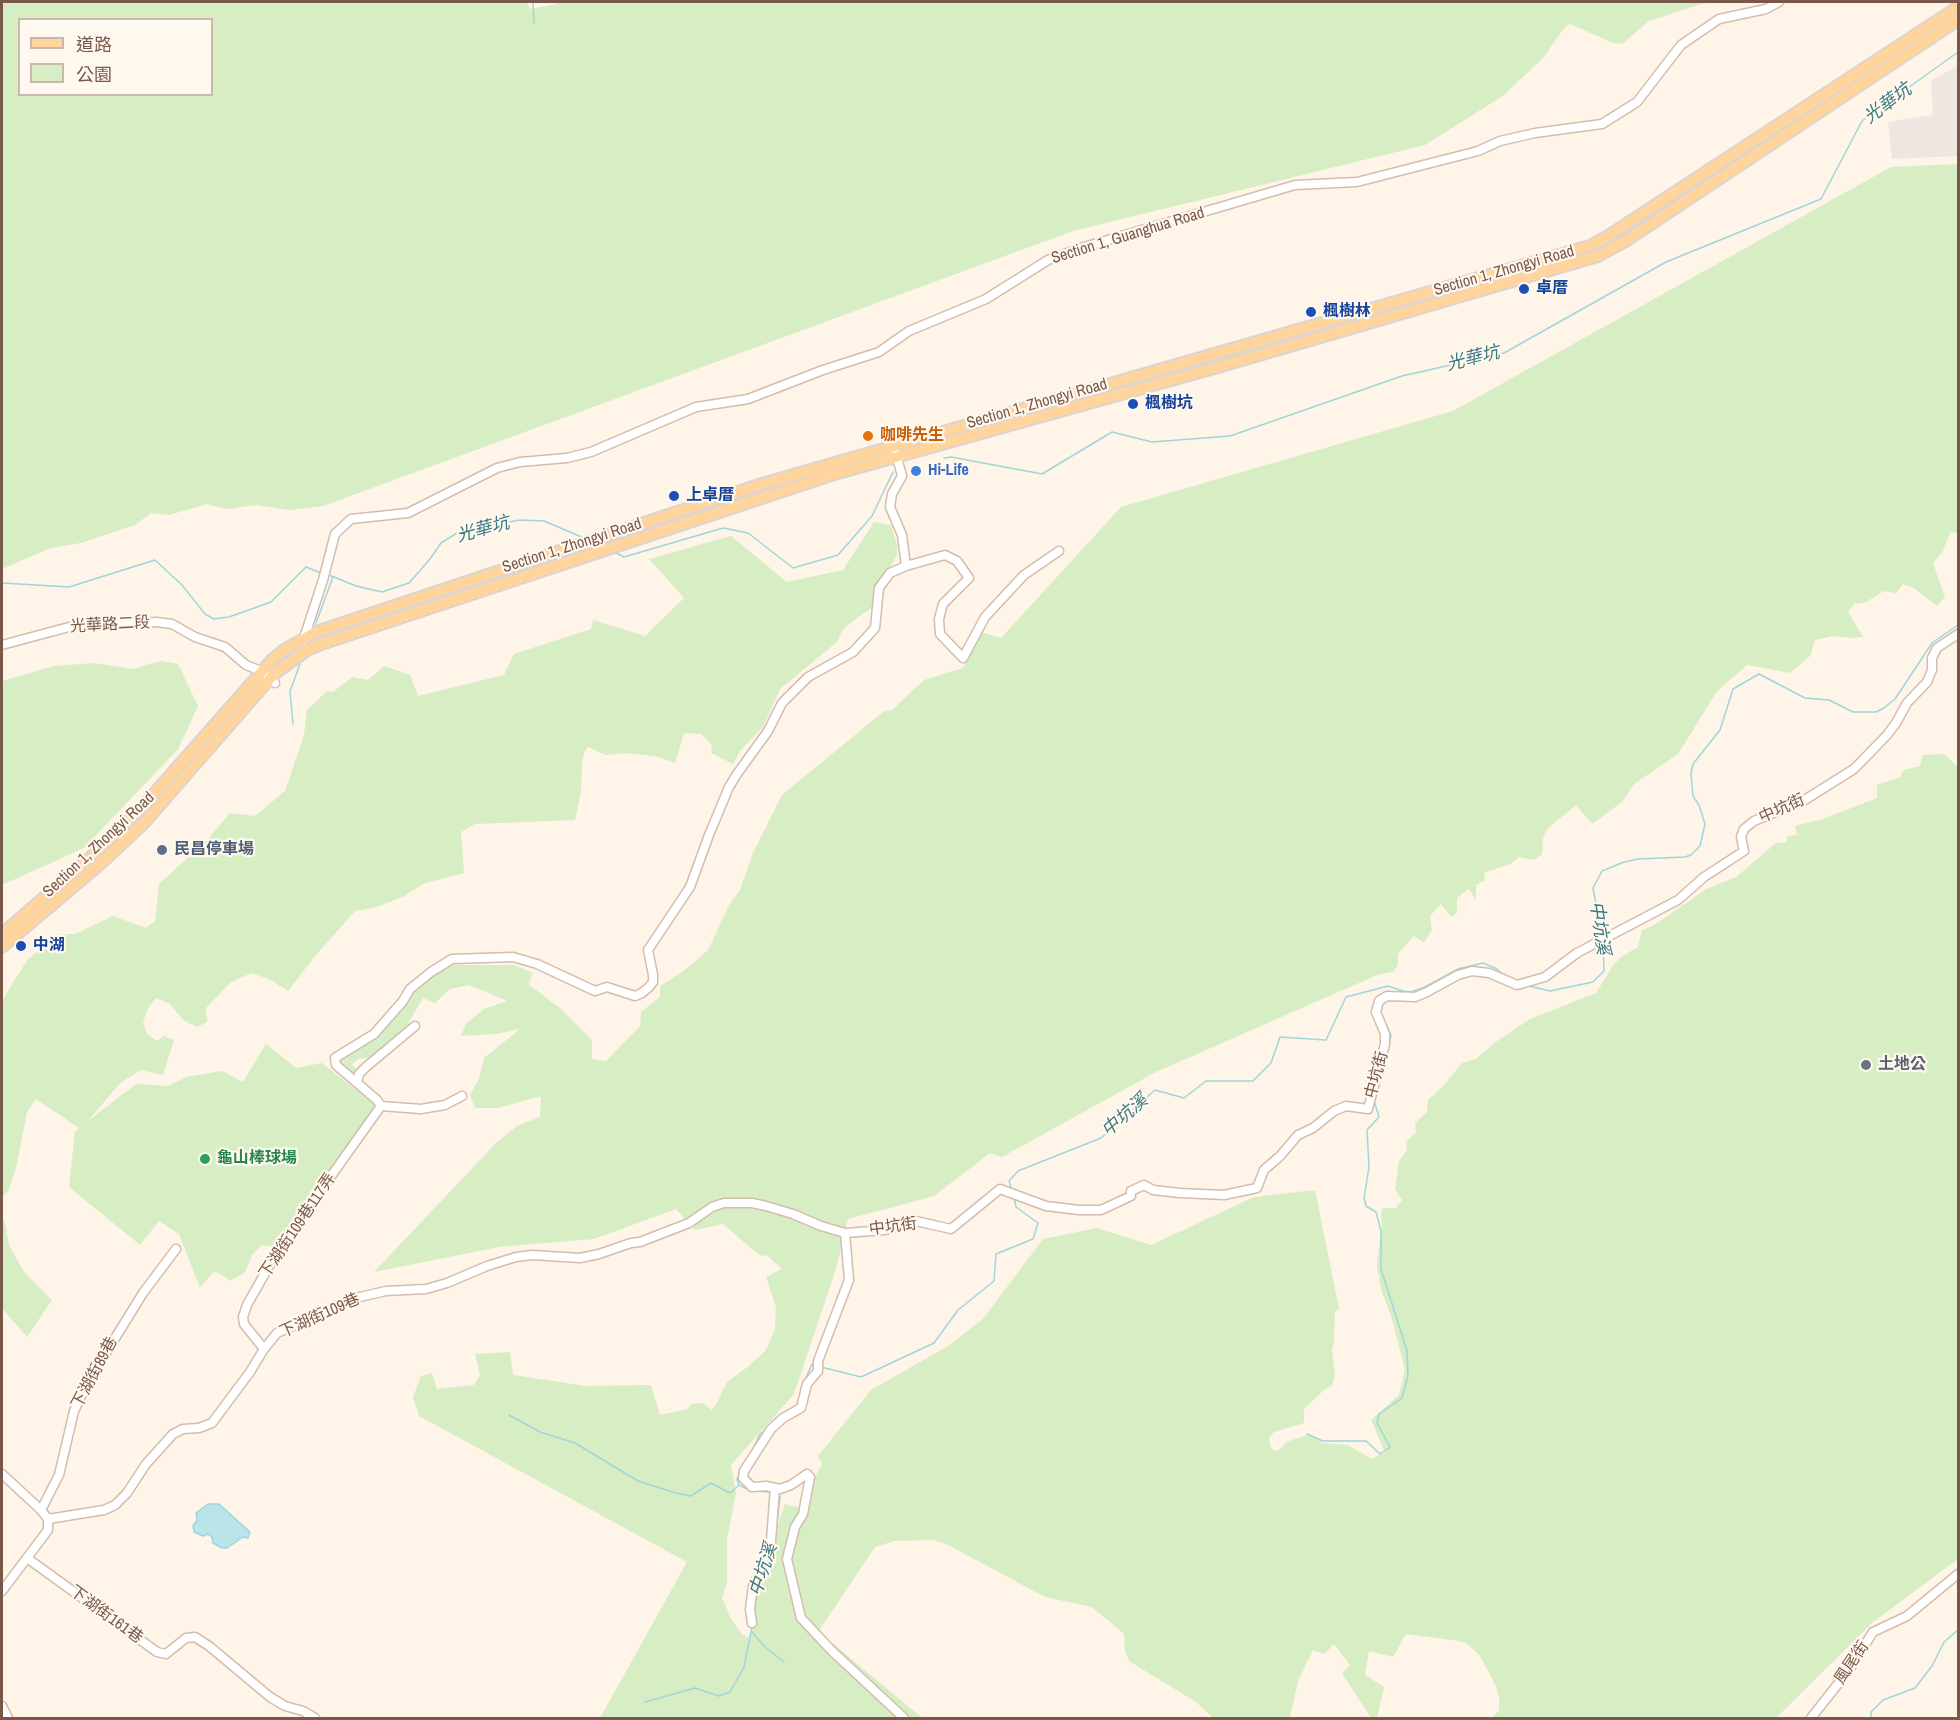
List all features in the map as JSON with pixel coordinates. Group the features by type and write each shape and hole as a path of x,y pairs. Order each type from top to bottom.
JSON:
{"main road":[{"name":"Section 1, Zhongyi Road","path":"269,678 307,650 334,638 622,542 643,538 810,481 1093,405 1301,336 1590,246 1707,169 1955,15"},
{"name":"Section 1, Zhongyi Road","path":"2,934 95,860 131,836 166,799 269,678 284,650 327,627 617,531 638,521 893,442 1088,387 1301,336 1598,256 1717,184 1955,15"},
{"path":"1707,169 1717,184"},
{"path":"1088,387 1093,405"},
{"path":"638,521 643,538"},
{"name":"Section 1, Zhongyi Road","path":"2,947 95,860"}],"street":[{"name":"Section 1, Guanghua Road","path":"302,639 323,580 335,534 351,519 408,513 497,468 520,462 567,458 591,452 696,407 748,399 823,370 879,352 909,331 986,299 1048,260 1084,247 1295,185 1357,182 1478,151 1500,141 1535,133 1602,124 1637,102 1681,45 1719,19 1766,9 1779,2"},
{"path":"893,442 902,476 892,494 890,507 902,535 906,566"},
{"path":"462,1095 445,1105 421,1109 381,1106 336,1065 335,1058 374,1034 403,1001 410,989 430,972 452,959 513,957 547,968 595,991 607,987 634,996 642,993 654,982 648,950 690,887 729,787 768,732 782,703 808,677 853,652 875,628 879,588 890,573 945,555 952,557 963,567 969,578 943,604 939,619 940,634 963,658 985,617 1024,575 1059,551"},
{"name":"光華路二段","path":"2,645 69,627 156,622 172,624 195,637 225,647 246,665 269,678"},
{"name":"中坑街","path":"631,1243 640,1242 690,1223 724,1203 752,1203 766,1206 845,1233 885,1230 916,1221 951,1229 1000,1189 1046,1206 1101,1210 1131,1196 1131,1191 1144,1185 1153,1190 1224,1195 1257,1188 1264,1170 1298,1135 1313,1128 1334,1111 1346,1106 1368,1109 1385,1044 1385,1034 1376,1012 1379,1001 1385,997 1414,997 1458,975 1472,971 1489,973 1520,984 1552,974 1577,952 1678,900 1704,877 1744,850 1741,837 1744,829 1754,821 1803,801 1854,769 1887,735 1907,703 1928,682 1932,670 1932,658 1937,648 1959,634"},
{"path":"302,639 307,650"},
{"path":"357,1082 359,1074 366,1067 415,1026"},
{"name":"下湖街109巷117弄","path":"264,1349 244,1323 243,1317 247,1305 277,1252 381,1106"},
{"path":"774,1493 766,1486 752,1487 744,1481 744,1471 771,1429 783,1418 801,1408 807,1384 818,1366 849,1280 845,1233"},
{"name":"下湖街109巷","path":"48,1519 104,1510 116,1505 161,1446 173,1434 183,1429 199,1428 212,1423 277,1332 351,1299 386,1291 426,1289 447,1284 487,1266 516,1257 532,1255 580,1258 631,1243"},
{"name":"下湖街89巷","path":"41,1510 59,1475 74,1412 88,1382 143,1293 176,1249"},
{"path":"2,1474 48,1519 48,1530 2,1592"},
{"path":"774,1493 807,1474 810,1477 803,1514 795,1527 787,1559 801,1618 903,1719"},
{"path":"752,1623 750,1609 753,1586 770,1554 774,1493"},
{"name":"下湖街161巷","path":"27,1558 157,1652 166,1654 186,1638 195,1637 270,1697 285,1706 303,1711 315,1719"},
{"name":"風尾街","path":"1811,1719 1842,1679 1873,1632 1907,1616 1959,1574"},
{"path":"2,1706 8,1719"}],"shaded area":[{"path":"1958,66 1958,156 1892,159 1888,122 1933,115 1931,80"}],"green space":[{"path":"2,2 527,2 530,9 560,2 1708,2 1649,21 1622,44 1613,43 1570,24 1564,28 1544,57 1504,95 1425,145 1073,231 323,506 289,510 257,505 226,509 207,504 169,515 151,513 135,525 81,543 50,548 2,569"},
{"path":"1958,164 1958,533 1951,532 1942,552 1933,563 1945,597 1937,606 1914,588 1903,584 1896,593 1884,591 1866,602 1854,604 1848,612 1863,637 1833,636 1815,640 1810,656 1790,673 1747,665 1717,691 1678,754 1634,784 1622,802 1592,824 1576,805 1548,828 1543,838 1542,854 1534,860 1519,857 1510,864 1484,873 1485,880 1476,885 1476,900 1469,889 1457,898 1457,913 1451,917 1441,904 1430,916 1432,930 1424,942 1414,936 1398,954 1398,965 1393,972 1377,975 1156,1072 1002,1157 990,1153 934,1196 848,1219 836,1269 794,1394 731,1465 736,1493 727,1539 727,1583 722,1598 730,1617 741,1633 748,1638 753,1629 753,1598 759,1578 776,1563 776,1530 785,1504 800,1508 811,1497 814,1479 822,1464 818,1456 871,1390 948,1346 983,1319 1043,1239 1097,1228 1151,1245 1254,1197 1315,1190 1339,1309 1335,1311 1332,1351 1335,1375 1332,1386 1324,1390 1304,1409 1304,1423 1274,1432 1269,1437 1271,1449 1278,1451 1286,1442 1310,1434 1323,1443 1348,1445 1372,1459 1385,1452 1371,1420 1399,1395 1405,1370 1392,1319 1381,1289 1377,1265 1381,1215 1382,1208 1396,1208 1402,1200 1395,1189 1399,1161 1407,1150 1406,1142 1416,1132 1415,1123 1427,1112 1428,1100 1462,1063 1476,1059 1497,1041 1530,1019 1596,993 1614,964 1638,947 1642,930 1656,924 1706,889 1736,877 1776,843 1787,842 1787,836 1797,835 1795,826 1823,819 1877,798 1877,785 1900,777 1904,770 1920,766 1923,755 1944,754 1958,767 1958,1559 1873,1622 1776,1718 1491,1718 1499,1711 1499,1697 1496,1686 1480,1656 1466,1643 1406,1634 1393,1657 1369,1651 1365,1675 1384,1687 1377,1718 1371,1718 1342,1673 1350,1665 1334,1644 1324,1654 1313,1650 1298,1681 1290,1718 1213,1718 1196,1702 1129,1661 1125,1651 1124,1634 1092,1607 1045,1597 950,1546 934,1540 894,1541 875,1547 820,1629 824,1636 922,1718 600,1718 687,1562 419,1416 413,1397 421,1376 432,1373 437,1389 474,1385 480,1375 475,1354 510,1352 513,1375 586,1386 651,1385 660,1415 688,1409 692,1404 703,1403 712,1410 727,1382 766,1350 775,1329 776,1307 766,1277 782,1269 768,1256 759,1255 723,1224 695,1230 676,1209 594,1239 499,1247 374,1272 497,1142 517,1126 540,1117 541,1096 498,1108 475,1108 470,1095 479,1079 484,1058 520,1029 496,1034 461,1036 466,1024 484,1009 507,1001 469,985 450,989 435,1003 423,998 406,1027 377,1057 358,1059 352,1064 357,1072 351,1076 337,1063 343,1054 376,1035 423,982 448,965 514,965 533,973 528,984 561,1009 592,1040 592,1059 606,1061 640,1026 641,1012 660,997 660,986 685,970 708,950 729,905 740,890 753,853 782,795 883,712 892,710 924,680 963,668 981,632 1001,638 1121,507 1453,411 1891,167"},
{"path":"874,522 891,525 897,545 897,555 888,571 874,586 872,608 843,629 837,642 780,689 763,727 740,751 733,764 711,753 712,745 701,734 684,733 675,763 655,756 625,753 606,755 588,747 584,752 581,791 575,820 475,824 461,832 464,873 425,883 402,897 374,908 355,911 288,991 269,979 251,973 230,983 206,1008 207,1022 197,1027 183,1020 170,1004 156,998 148,1008 143,1022 147,1034 157,1041 164,1036 174,1040 163,1075 141,1070 120,1083 88,1121 136,1084 169,1086 186,1077 222,1071 243,1082 266,1044 296,1068 322,1063 376,1106 276,1247 262,1245 252,1255 245,1272 230,1281 219,1273 213,1272 200,1288 179,1234 159,1221 140,1245 69,1187 75,1132 79,1128 36,1099 27,1112 16,1168 9,1190 2,1197 2,1002 28,959 60,934 75,934 113,916 146,928 155,921 159,884 206,841 230,813 255,816 285,791 304,735 307,710 327,691 333,692 352,677 368,680 384,666 410,675 418,696 504,675 514,654 591,629 593,620 645,636 684,598 649,559 731,536 787,582 843,570"},
{"path":"161,661 178,664 198,706 178,749 84,848 2,885 2,681 54,666 94,663 133,669"},
{"path":"2,1218 5,1222 9,1245 24,1272 52,1300 27,1337 2,1308"}],"water":[{"path":"208,1504 219,1504 250,1532 248,1538 243,1537 227,1548 222,1548 213,1543 212,1537 208,1534 203,1536 194,1532 196,1513"}],"waterway":[{"path":"533,2 534,23"},
{"name":"光華坑","path":"944,458 951,457 1042,474 1112,432 1152,442 1230,436 1402,376 1504,353 1666,262 1821,199 1862,121 1958,52"},
{"name":"光華坑","path":"613,551 624,557 723,528 748,533 793,568 838,555 872,516 893,472"},
{"name":"光華坑","path":"329,575 356,586 382,592 409,583 441,543 457,533 521,520 544,521 584,538"},
{"name":"光華坑","path":"2,583 69,587 155,560 182,585 205,614 214,619 229,617 271,602 306,567 321,573"},
{"path":"316,623 333,577"},
{"name":"中坑溪","path":"1602,936 1593,888 1602,871 1638,859 1685,857 1691,855 1700,846 1705,824 1699,805 1693,796 1691,774 1693,764 1720,730 1733,689 1759,674 1805,698 1829,700 1853,712 1876,712 1895,699 1932,643 1958,625"},
{"path":"293,724 290,691 300,664"},
{"name":"中坑溪","path":"1529,986 1550,991 1593,982 1604,971 1603,944"},
{"name":"中坑溪","path":"1012,1190 1009,1181 1018,1171 1101,1138 1155,1090 1184,1098 1206,1081 1253,1081 1271,1063 1280,1037 1326,1040 1346,997 1388,986 1411,992 1458,969 1483,963 1497,969 1505,976"},
{"path":"1380,1011 1391,1035 1389,1043"},
{"path":"1380,1077 1385,1059"},
{"path":"1307,1434 1323,1441 1366,1441 1380,1454 1390,1447 1377,1423 1379,1414 1402,1398 1408,1376 1407,1351 1381,1269 1381,1231 1376,1212 1366,1206 1364,1198 1369,1167 1367,1130 1379,1117 1374,1101"},
{"name":"中坑溪","path":"821,1367 861,1377 934,1343 958,1310 994,1281 996,1254 1033,1239 1038,1223 1016,1207 1014,1198"},
{"name":"中坑溪","path":"805,1380 812,1364 814,1365"},
{"name":"中坑溪","path":"794,1407 797,1405 802,1387"},
{"path":"509,1415 540,1432 575,1443 638,1481 676,1493 691,1496 711,1483 730,1493 739,1485"},
{"name":"中坑溪","path":"750,1455 760,1434 767,1429"},
{"name":"中坑溪","path":"739,1475 737,1479 739,1485 749,1490"},
{"name":"中坑溪","path":"757,1491 770,1492"},
{"name":"中坑溪","path":"777,1496 780,1497 777,1522"},
{"name":"中坑溪","path":"645,1702 695,1688 719,1696 730,1692 744,1667 752,1627"},
{"path":"1871,1718 1871,1712 1883,1700 1915,1688 1932,1666 1944,1642 1958,1630"},
{"path":"752,1632 766,1648 784,1662"}],"place":[{"name":"卓厝","path":"1524,289"},
{"name":"楓樹林","path":"1311,312"},
{"name":"楓樹坑","path":"1133,404"},
{"name":"咖啡先生","path":"868,436"},
{"name":"Hi-Life","path":"916,471"},
{"name":"上卓厝","path":"674,496"},
{"name":"民昌停車場","path":"162,850"},
{"name":"中湖","path":"21,946"},
{"name":"土地公","path":"1866,1065"},
{"name":"龜山棒球場","path":"205,1159"}]}
